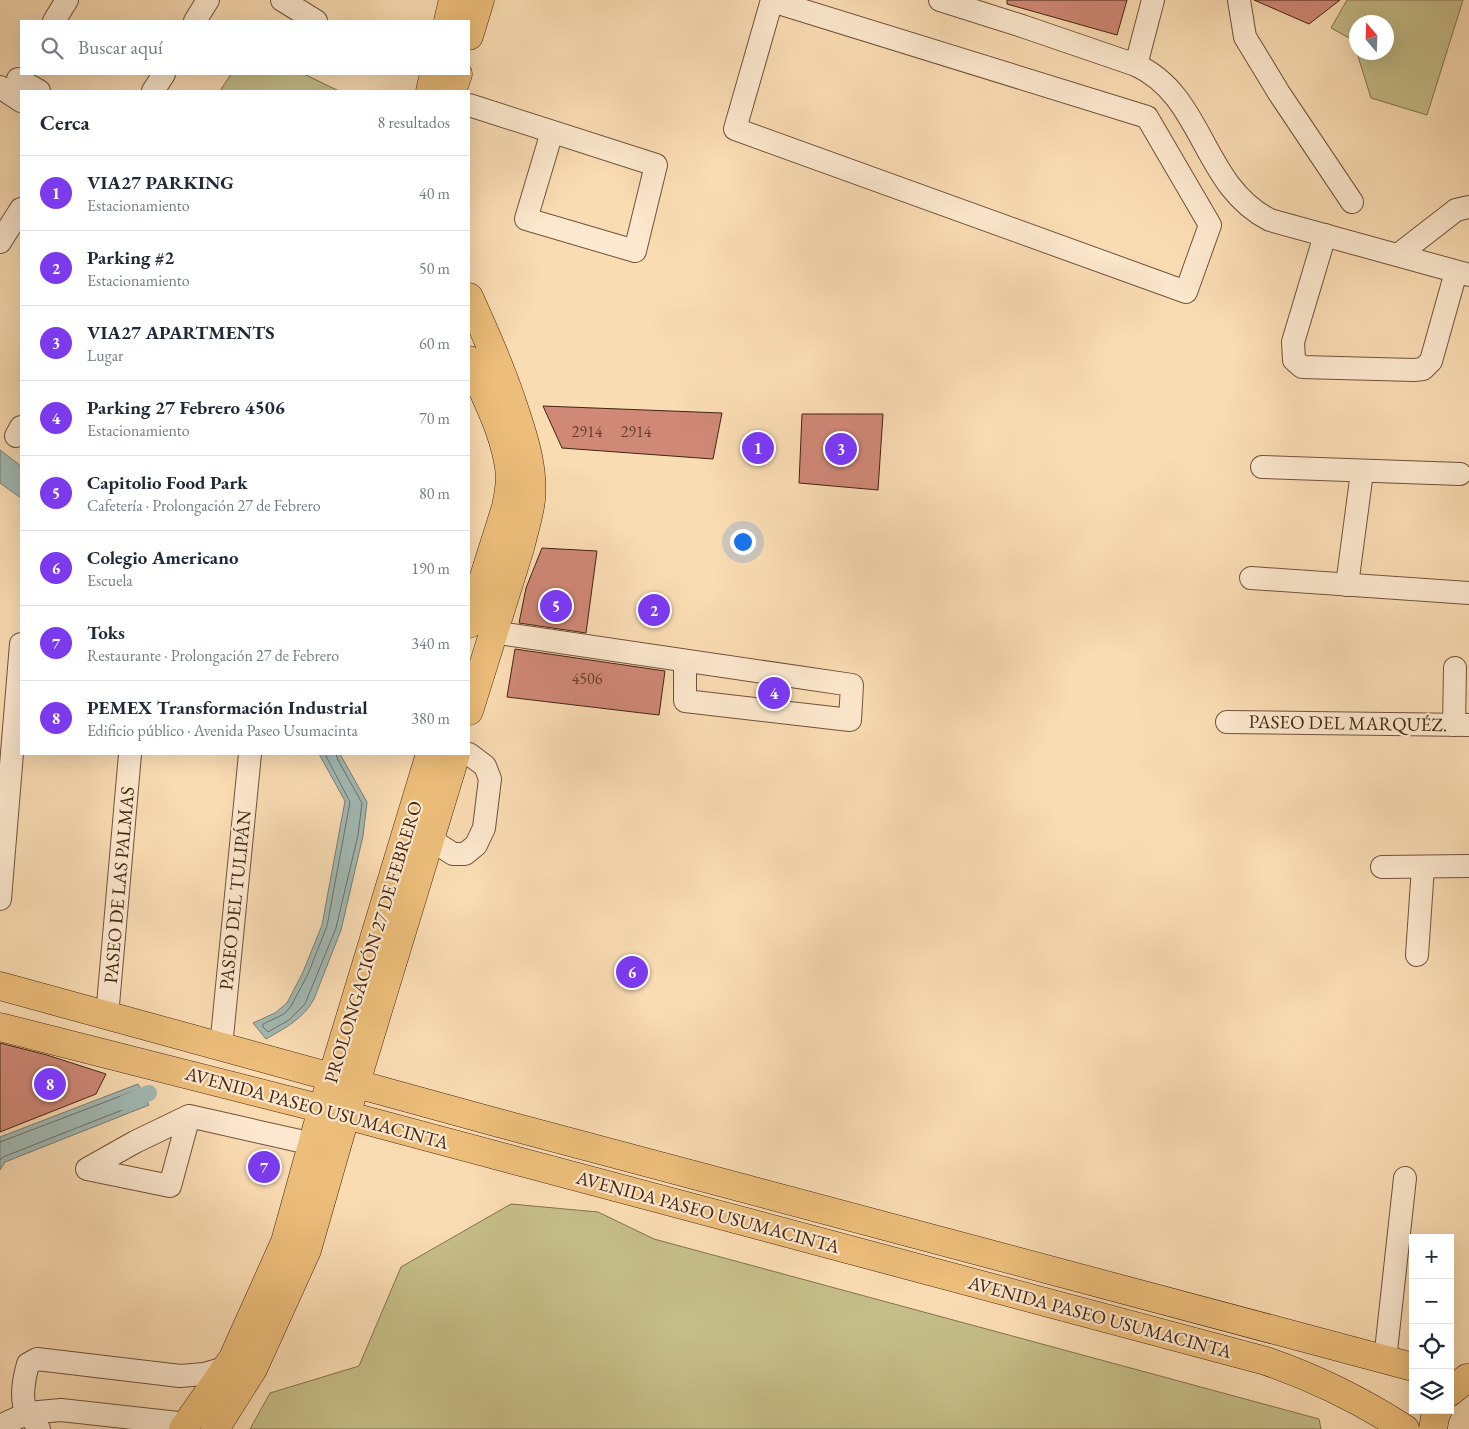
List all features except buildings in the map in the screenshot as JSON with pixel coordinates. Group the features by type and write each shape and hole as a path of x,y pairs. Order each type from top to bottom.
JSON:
{"main road":[{"path":"448,20 453,0"},
{"path":"470,33 480,0"},
{"path":"430,90 434,75"},
{"path":"452,90 458,75"},
{"path":"470,299 502,370 511,396 526,445 531,479 531,499 527,523 481,628"},
{"path":"470,362 502,438 510,476 506,507 481,628 470,704"},
{"name":"PROLONGACIÓN 27 DE FEBRERO","path":"215,1429 253,1369 307,1250 335,1112 430,755"},
{"name":"PROLONGACIÓN 27 DE FEBRERO","path":"344,1081 430,839 456,755"},
{"name":"AVENIDA PASEO USUMACINTA","path":"0,986 344,1081 1409,1365"},
{"name":"AVENIDA PASEO USUMACINTA","path":"0,1027 335,1112 1266,1361 1309,1377 1405,1429"},
{"name":"PROLONGACIÓN 27 DE FEBRERO","path":"185,1426 233,1358 285,1242 313,1144 335,1112"},
{"path":"1433,1429 1436,1414"}],"street":[{"path":"55,20 67,0"},
{"path":"196,20 208,0"},
{"path":"282,0 314,20"},
{"path":"940,0 1022,26 1136,66 1153,75 1177,99 1202,140 1219,173 1240,199 1255,212 1270,220 1325,235 1398,255 1463,274 1430,363 1423,369 1302,367 1294,360 1294,342 1325,235"},
{"path":"1136,66 1154,0"},
{"path":"1239,0 1245,37 1279,93 1352,202"},
{"path":"772,1 1147,117 1210,225 1186,292 735,130 772,1"},
{"path":"154,90 163,75"},
{"path":"14,87 32,90"},
{"path":"470,105 656,165 635,251 526,219 552,132"},
{"path":"1398,255 1456,210 1469,207"},
{"path":"0,242 20,211"},
{"path":"1262,467 1460,474"},
{"path":"1347,585 1362,472"},
{"path":"1251,578 1469,593"},
{"path":"481,628 685,661 852,685 850,720 685,701 685,661"},
{"path":"0,899 20,656"},
{"path":"1454,668 1462,725"},
{"name":"PASEO DEL MARQUÉZ.","path":"1227,722 1462,725"},
{"name":"PASEO DE LAS PALMAS","path":"107,1016 130,755"},
{"name":"PASEO DEL TULIPÁN","path":"221,1047 250,755"},
{"path":"430,839 453,854 465,854 476,846 484,828 490,779 485,766 470,755"},
{"path":"1382,867 1469,866"},
{"path":"1417,955 1423,867"},
{"path":"188,1116 313,1144"},
{"path":"1385,1360 1404,1178"},
{"path":"33,1421 24,1397 25,1372 28,1364 38,1359 180,1376 204,1374 226,1368"},
{"path":"0,1427 33,1421 60,1410 185,1426"}],"shaded area":[{"path":"1347,0 1463,0 1427,115 1371,98 1359,60 1394,60 1394,15 1349,15 1349,38 1331,28"},
{"path":"230,75 306,75 337,90 221,90"},
{"path":"511,1204 598,1212 654,1239 1319,1419 1321,1429 250,1429 270,1393 359,1366 401,1267"}],"water":[{"path":"0,450 20,465 20,497 0,483"},
{"path":"320,755 341,755 367,802 363,836 341,930 314,999 299,1018 266,1039 253,1023 275,1013 287,1003 303,972 322,925 345,801"},
{"path":"138,1084 149,1105 5,1162 0,1170 0,1137"}],"waterway":[{"path":"125,1103 149,1093"}],"place":[{"name":"VIA27 PARKING","path":"758,448"},
{"name":"VIA27 APARTMENTS","path":"841,449"},
{"name":"Capitolio Food Park","path":"556,606"},
{"name":"Parking #2","path":"654,610"},
{"name":"Parking 27 Febrero 4506","path":"774,693"},
{"name":"Colegio Americano","path":"632,972"},
{"name":"PEMEX Transformación Industrial","path":"50,1084"},
{"name":"Toks","path":"264,1167"}]}
